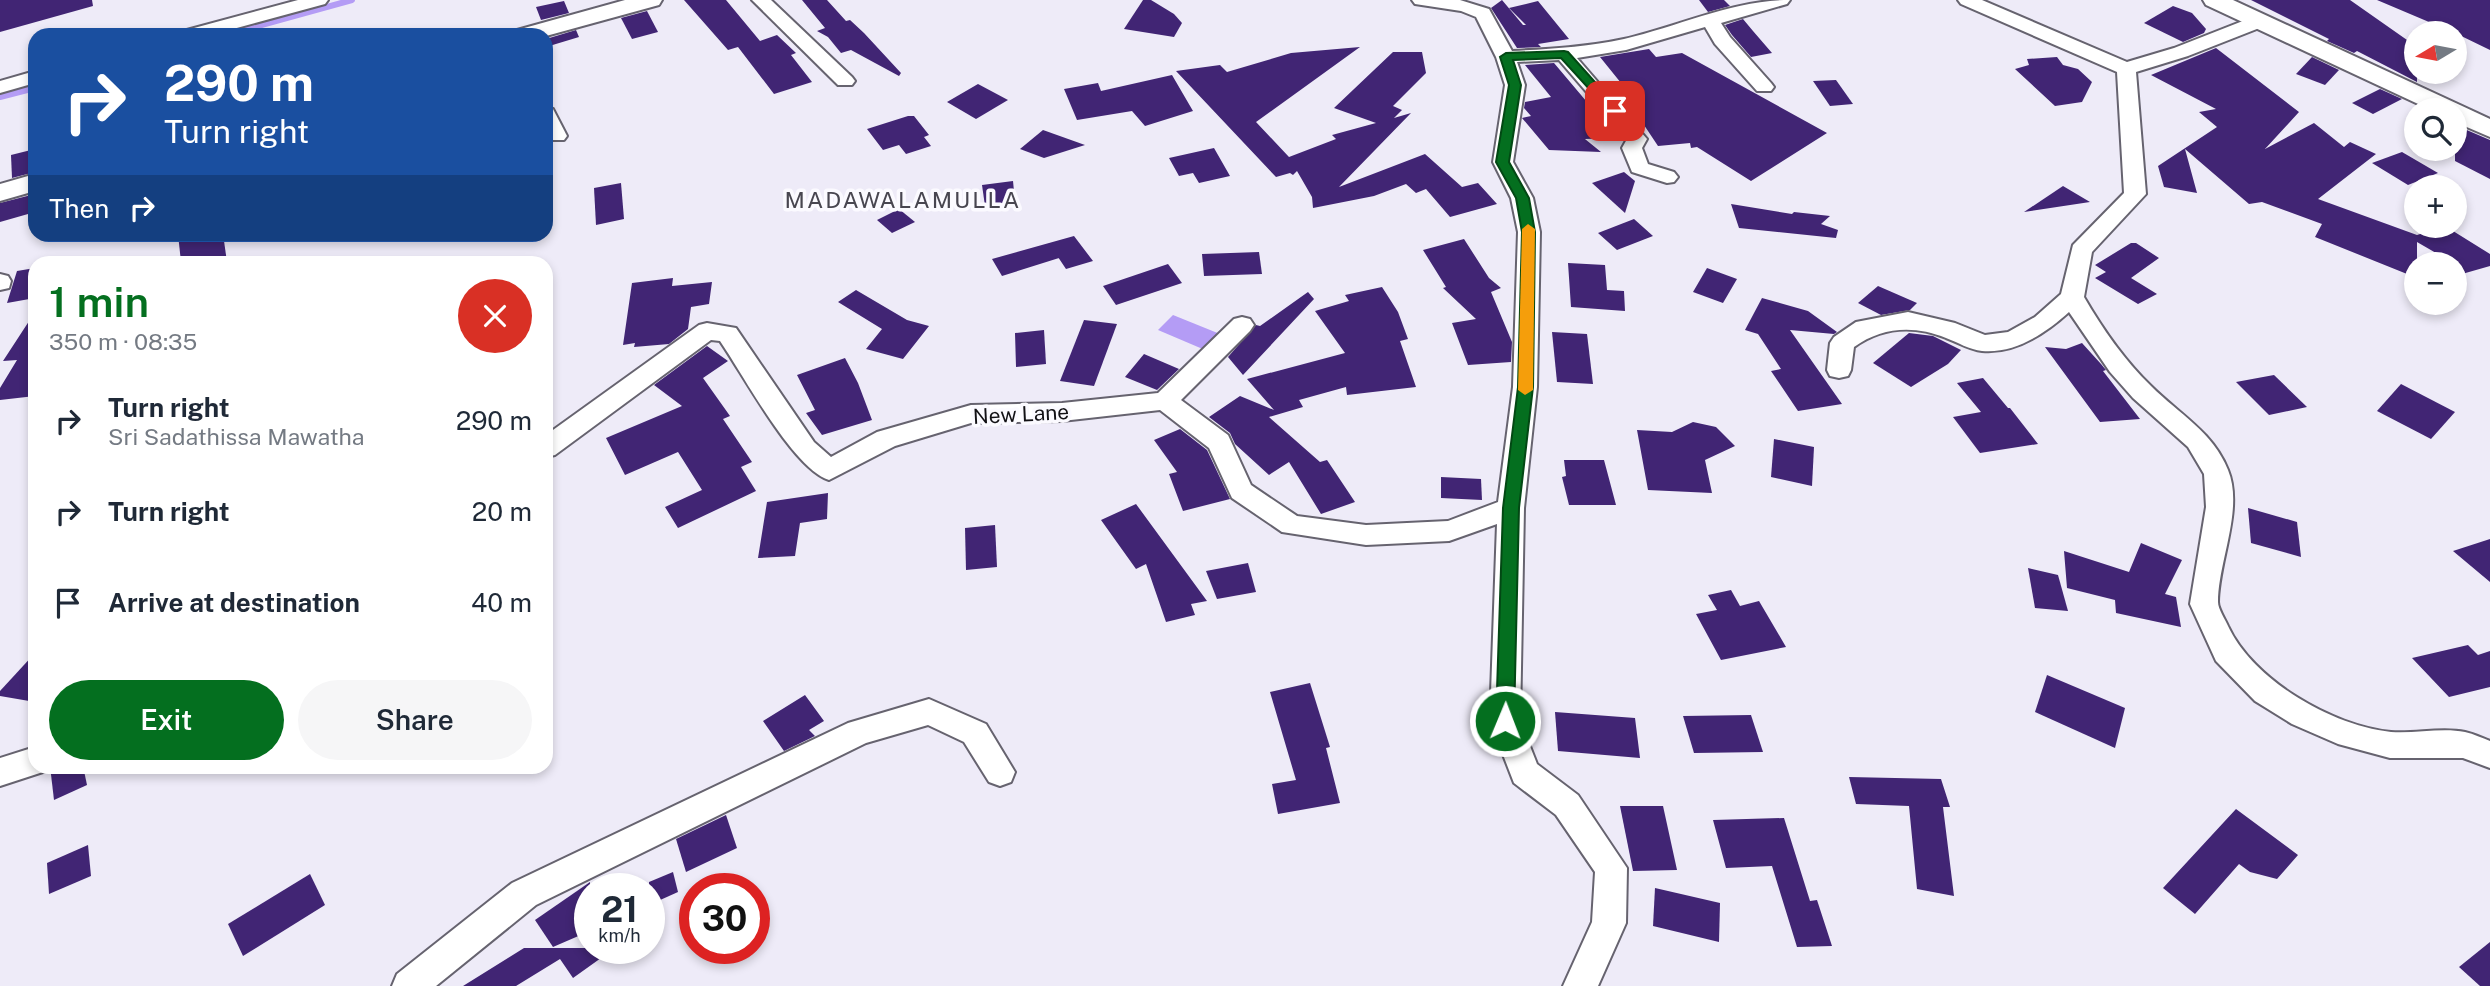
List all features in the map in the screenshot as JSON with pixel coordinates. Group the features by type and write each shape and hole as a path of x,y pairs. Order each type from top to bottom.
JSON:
{"main road":[{"path":"550,28 651,0"},
{"path":"2214,0 2425,98"},
{"path":"2467,118 2490,129"},
{"path":"0,192 28,184"}],"street":[{"path":"216,28 319,0"},
{"path":"761,0 845,81"},
{"path":"1421,0 1464,6 1483,13 1506,57 1515,85 1503,162 1522,198 1529,232 1525,387 1511,508 1505,721 1525,773 1567,805 1611,868 1609,923 1580,986"},
{"path":"1506,57 1564,54 1626,44 1781,0"},
{"path":"1967,0 2126,69 2181,52 2260,21"},
{"path":"1710,20 1722,40 1764,87"},
{"path":"1564,54 1637,139 1632,148 1639,168 1667,177"},
{"path":"1839,370 1842,343 1864,328 1908,320 1947,329 1983,343 2003,341 2013,339 2043,323 2072,297 2081,250 2136,194 2132,155 2134,137 2126,69"},
{"path":"9,83 28,79"},
{"path":"553,129 556,136"},
{"path":"2072,297 2085,320 2119,366 2142,391 2197,440 2209,456 2217,474 2219,507 2204,604 2226,653 2265,692 2303,715 2349,735 2390,745 2464,745 2490,755"},
{"path":"1242,325 1165,401 1219,442 1241,491 1291,525 1366,535 1450,531 1511,508"},
{"name":"New Lane","path":"553,443 707,331 728,334 805,449 829,470 886,439 971,414 1062,412 1165,401"},
{"path":"409,986 524,894 859,732 929,712 975,733 1000,772"},
{"path":"0,772 28,763"}],"shaded area":[{"path":"1173,315 1220,334 1205,350 1158,330"}],"building":[{"path":"0,0 92,0 93,6 0,32"},
{"path":"684,0 726,0 760,41 777,35 796,53 791,55 812,82 774,94 738,47 728,50"},
{"path":"802,0 827,0 846,21 850,20 864,33 901,73 899,76 851,50 841,53 828,37 817,31 825,28"},
{"path":"1143,0 1151,0 1174,14 1182,23 1174,37 1124,29"},
{"path":"1502,0 1523,25 1526,25 1509,8 1538,1 1569,39 1538,44 1541,47 1517,48 1491,8"},
{"path":"1699,0 1724,0 1730,6 1708,12"},
{"path":"2251,0 2350,0 2404,38 2404,75 2357,51 2354,53 2327,41 2329,39"},
{"path":"2377,0 2490,0 2490,50 2468,39 2468,21 2427,21"},
{"path":"564,1 569,13 541,20 536,7"},
{"path":"2173,6 2192,13 2206,29 2204,33 2183,42 2144,23"},
{"path":"647,11 658,32 632,39 621,18"},
{"path":"1743,19 1772,53 1751,57 1725,25"},
{"path":"576,30 579,37 553,45 553,37"},
{"path":"1360,47 1256,122 1289,157 1336,139 1332,135 1376,123 1334,108 1393,52 1422,52 1426,73 1393,106 1402,110 1394,118 1411,113 1339,187 1425,154 1462,187 1478,183 1497,204 1450,217 1426,189 1416,193 1406,184 1374,196 1313,208 1312,197 1297,171 1293,175 1290,173 1276,177 1176,71 1220,65 1227,72 1291,53"},
{"path":"2216,48 2299,112 2265,149 2314,123 2344,147 2350,142 2376,154 2318,199 2404,230 2404,238 2464,238 2490,254 2490,266 2467,273 2467,252 2434,252 2417,242 2417,252 2404,252 2404,273 2315,237 2322,224 2262,202 2249,204 2185,149 2197,193 2164,187 2158,166 2217,127 2199,112 2216,109 2151,75"},
{"path":"1649,49 1656,57 1682,53 1827,133 1751,181 1697,147 1691,148 1690,143 1658,146 1630,104 1638,104 1600,57"},
{"path":"2057,57 2063,65 2078,69 2092,82 2082,102 2055,106 2015,69 2029,65 2027,59"},
{"path":"2312,57 2339,70 2325,85 2296,74"},
{"path":"1554,63 1592,108 1597,108 1607,120 1614,138 1585,139 1601,152 1549,150 1522,118 1531,116 1524,108 1525,102 1551,97 1525,65"},
{"path":"1172,75 1193,111 1145,126 1132,111 1077,120 1064,89 1098,83 1101,91"},
{"path":"1836,80 1853,104 1830,106 1813,81"},
{"path":"978,84 1008,100 976,119 947,102"},
{"path":"2380,89 2402,99 2373,114 2352,103"},
{"path":"914,116 929,135 924,137 931,146 906,154 899,145 883,150 867,129"},
{"path":"1043,130 1085,145 1044,158 1020,149"},
{"path":"2467,130 2490,140 2490,179 2455,161 2467,161"},
{"path":"1214,148 1230,176 1199,183 1193,173 1179,176 1169,158"},
{"path":"28,151 28,174 12,178 11,155"},
{"path":"2402,152 2404,161 2417,161 2438,173 2404,175 2404,183 2372,163"},
{"path":"1624,172 1635,181 1625,213 1592,183"},
{"path":"1013,181 1015,202 985,206 982,185"},
{"path":"621,183 624,219 596,225 594,188"},
{"path":"2063,186 2090,202 2024,212"},
{"path":"28,196 28,214 0,222 0,203"},
{"path":"1731,204 1792,214 1794,212 1830,216 1821,224 1838,230 1836,238 1739,228"},
{"path":"899,209 915,222 892,233 877,220"},
{"path":"1634,219 1653,236 1617,250 1598,233"},
{"path":"1074,236 1093,261 1066,269 1059,258 1002,276 992,259"},
{"path":"1464,239 1489,278 1501,288 1491,292 1512,342 1511,362 1468,365 1452,323 1476,319 1443,288 1446,287 1423,250"},
{"path":"179,242 224,242 226,256 180,256"},
{"path":"2131,243 2136,243 2159,258 2131,278 2157,294 2138,304 2095,278 2106,272 2095,265"},
{"path":"1259,252 1262,274 1204,276 1202,254"},
{"path":"1568,263 1605,265 1607,290 1624,291 1625,311 1571,307"},
{"path":"1168,264 1182,283 1116,305 1103,286"},
{"path":"1707,268 1737,279 1723,303 1693,292"},
{"path":"28,269 28,299 7,303 17,271"},
{"path":"673,278 672,286 712,282 709,304 691,307 688,329 669,344 634,347 635,343 623,345 632,283"},
{"path":"1878,286 1917,303 1910,310 1881,315 1858,303"},
{"path":"1382,287 1398,312 1408,339 1400,341 1416,387 1347,395 1346,387 1299,400 1303,407 1269,417 1320,462 1327,460 1355,502 1321,514 1289,462 1269,475 1235,444 1230,433 1209,417 1240,396 1274,410 1247,379 1345,353 1315,311 1349,301 1345,295"},
{"path":"856,290 907,320 929,326 903,359 866,349 882,329 838,302"},
{"path":"1308,292 1314,299 1243,375 1228,357 1256,325 1260,326"},
{"path":"1762,298 1808,311 1837,332 1834,334 1790,330 1842,404 1798,411 1771,371 1781,369 1758,334 1745,330"},
{"path":"1084,320 1117,324 1094,386 1060,381"},
{"path":"28,323 28,397 0,400 0,388 17,360 3,361"},
{"path":"1044,330 1046,364 1016,367 1015,333"},
{"path":"1552,332 1587,334 1593,384 1557,382"},
{"path":"1909,333 1933,336 1961,350 1948,364 1911,387 1873,363"},
{"path":"2082,343 2106,370 2103,371 2140,419 2100,422 2045,347 2066,349"},
{"path":"707,346 728,361 703,378 730,416 723,419 752,462 741,467 756,491 678,528 665,507 702,490 678,452 625,475 606,438 682,406 654,385"},
{"path":"1144,354 1179,369 1157,390 1125,377"},
{"path":"845,358 872,420 822,435 806,413 815,410 797,375"},
{"path":"2274,375 2307,407 2269,415 2236,382"},
{"path":"1983,378 2038,444 1980,453 1953,417 1981,412 1957,383"},
{"path":"2401,384 2455,412 2431,439 2377,411"},
{"path":"1693,422 1716,427 1735,446 1705,460 1712,493 1648,490 1637,430 1672,432"},
{"path":"1180,429 1207,450 1230,499 1183,511 1169,474 1177,472 1154,440"},
{"path":"1774,439 1814,447 1812,486 1771,477"},
{"path":"1564,460 1604,460 1616,505 1569,505 1562,477 1566,476"},
{"path":"1441,477 1481,479 1482,500 1441,498"},
{"path":"828,493 827,519 800,523 795,556 758,558 767,502"},
{"path":"1136,504 1207,601 1191,604 1195,615 1166,622 1146,564 1136,569 1101,520"},
{"path":"2248,508 2297,522 2301,557 2251,543"},
{"path":"995,525 997,567 966,570 965,528"},
{"path":"2490,539 2490,582 2453,551"},
{"path":"2141,543 2182,560 2165,594 2176,597 2181,627 2116,613 2115,600 2067,588 2064,551 2129,572"},
{"path":"1248,563 1256,592 1217,599 1206,571"},
{"path":"2028,568 2058,575 2068,611 2035,608"},
{"path":"1731,590 1740,606 1759,601 1786,647 1721,660 1696,614 1717,610 1708,595"},
{"path":"2468,645 2478,655 2490,651 2490,687 2449,697 2412,658"},
{"path":"28,661 28,701 0,696 0,691"},
{"path":"2047,675 2125,708 2115,748 2035,712"},
{"path":"1310,683 1330,747 1326,748 1340,803 1278,814 1272,784 1296,780 1270,692"},
{"path":"805,695 824,721 809,730 815,736 784,751 763,721"},
{"path":"1555,712 1635,718 1640,758 1558,751"},
{"path":"1751,715 1763,752 1694,753 1683,716"},
{"path":"51,774 85,774 87,785 54,800"},
{"path":"1849,777 1941,779 1950,807 1943,807 1954,896 1917,889 1909,806 1856,804"},
{"path":"1620,806 1663,806 1677,870 1633,871"},
{"path":"2236,809 2298,855 2277,879 2250,872 2239,864 2195,914 2163,888"},
{"path":"726,815 737,848 686,872 676,839"},
{"path":"1784,818 1810,901 1817,900 1832,946 1797,947 1772,866 1726,868 1713,820"},
{"path":"88,845 91,876 49,894 47,863"},
{"path":"673,872 678,892 665,898 665,875"},
{"path":"310,874 325,905 243,956 228,924"},
{"path":"1655,888 1720,903 1719,942 1653,926"},
{"path":"574,893 574,938 553,947 535,920"},
{"path":"2490,942 2490,986 2480,986 2459,967"},
{"path":"524,948 574,948 574,964 593,964 573,978 560,959 516,986 463,986"}],"waterway":[{"path":"251,28 352,0"},
{"path":"0,97 28,90"}],"slow traffic":[{"path":"1525,390 1528,229"}],"district":[{"name":"MADAWALAMULLA","path":"903,199"}],"route":[{"path":"1505,721 1511,508 1525,387 1529,232 1522,198 1503,162 1515,85 1506,57 1564,54 1615,111"}]}
